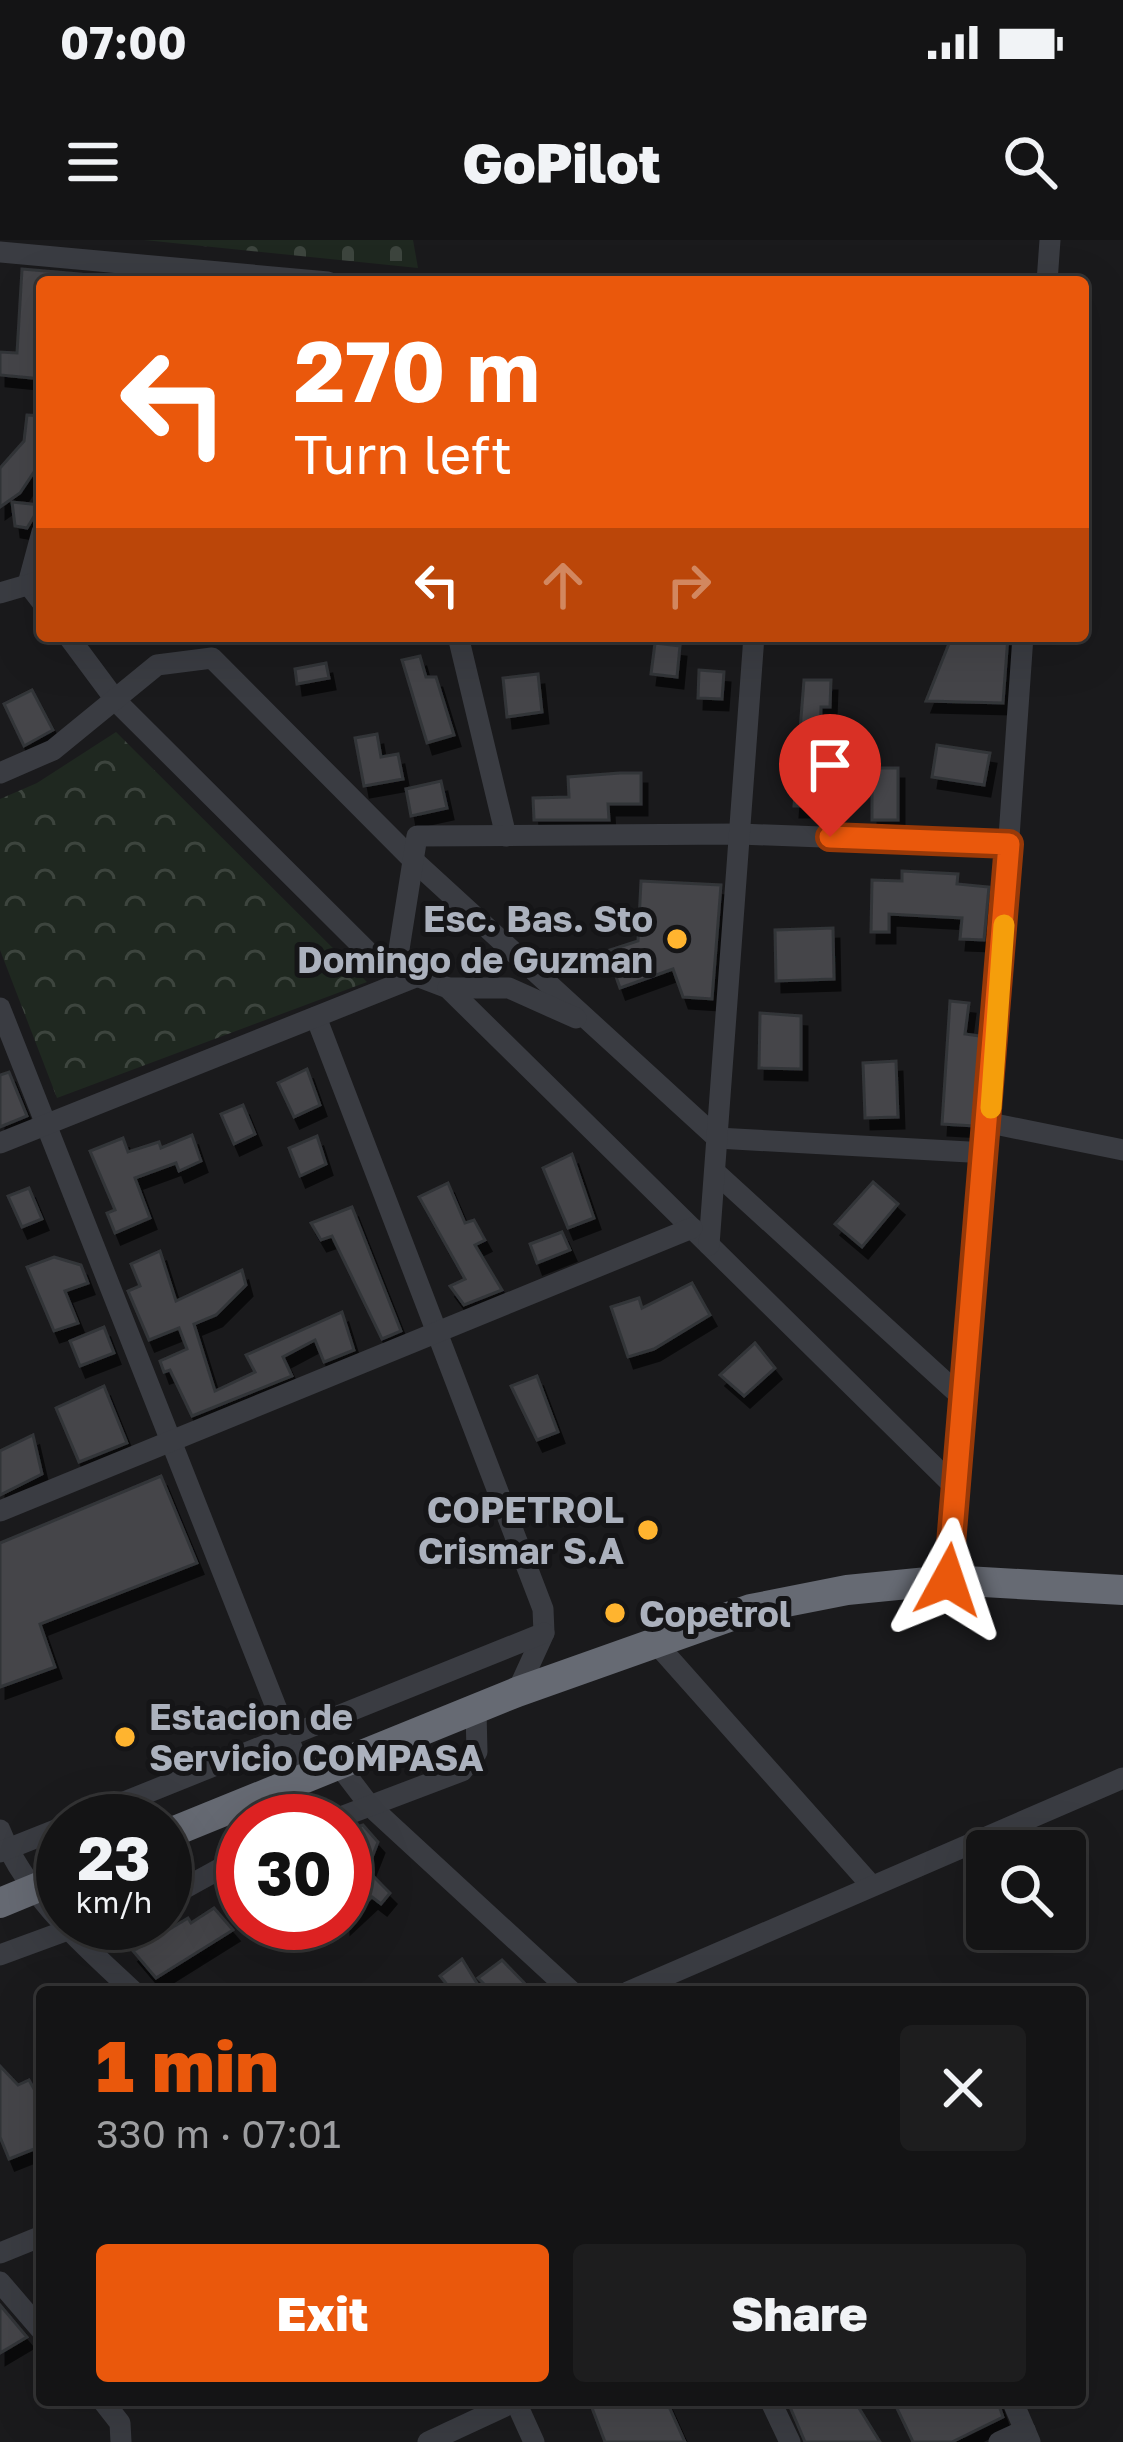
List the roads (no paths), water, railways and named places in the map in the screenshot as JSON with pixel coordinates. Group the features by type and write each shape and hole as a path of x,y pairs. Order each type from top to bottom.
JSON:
{"highway":[{"path":"192,1824 518,1692 751,1609 847,1590 948,1580 1123,1590"},
{"path":"0,1903 36,1889"}],"street":[{"path":"1047,276 1049,240"},
{"path":"0,252 111,272 198,276"},
{"path":"0,593 36,589"},
{"path":"72,642 117,702 377,961 448,988 508,988 593,1025"},
{"path":"459,642 506,836"},
{"path":"709,1245 754,642"},
{"path":"948,1580 990,1123 1023,642"},
{"path":"0,773 53,750 157,665 212,658 413,860 717,1138 987,1153"},
{"path":"407,972 417,836 740,834 1009,844"},
{"path":"0,1142 316,1017 407,972"},
{"path":"448,988 957,1489"},
{"path":"0,1008 304,1778"},
{"path":"316,1017 542,1609 544,1633 518,1692"},
{"path":"990,1123 1123,1150"},
{"path":"715,1172 964,1400"},
{"path":"0,1511 692,1228"},
{"path":"144,1794 544,1633"},
{"path":"654,1641 872,1885"},
{"path":"372,1805 470,1765 477,1752 476,1711"},
{"path":"338,1765 361,1794"},
{"path":"642,1986 1123,1778"},
{"path":"372,1808 565,1986"},
{"path":"2,1844 36,1834"},
{"path":"2,1844 36,1872"},
{"path":"0,1955 36,1941"},
{"path":"98,1950 129,1986"},
{"path":"0,2253 36,2238"},
{"path":"0,2282 36,2324"},
{"path":"107,2406 120,2423 121,2442"},
{"path":"428,2442 504,2406"},
{"path":"517,2406 534,2442"},
{"path":"773,2406 790,2442"},
{"path":"999,2442 1027,2436 1014,2406"}],"place":[{"name":"Esc. Bas. Sto Domingo de Guzman","path":"677,939"},
{"name":"COPETROL Crismar S.A","path":"648,1530"},
{"name":"Copetrol","path":"615,1613"},
{"name":"Estacion de Servicio COMPASA","path":"125,1737"}]}
